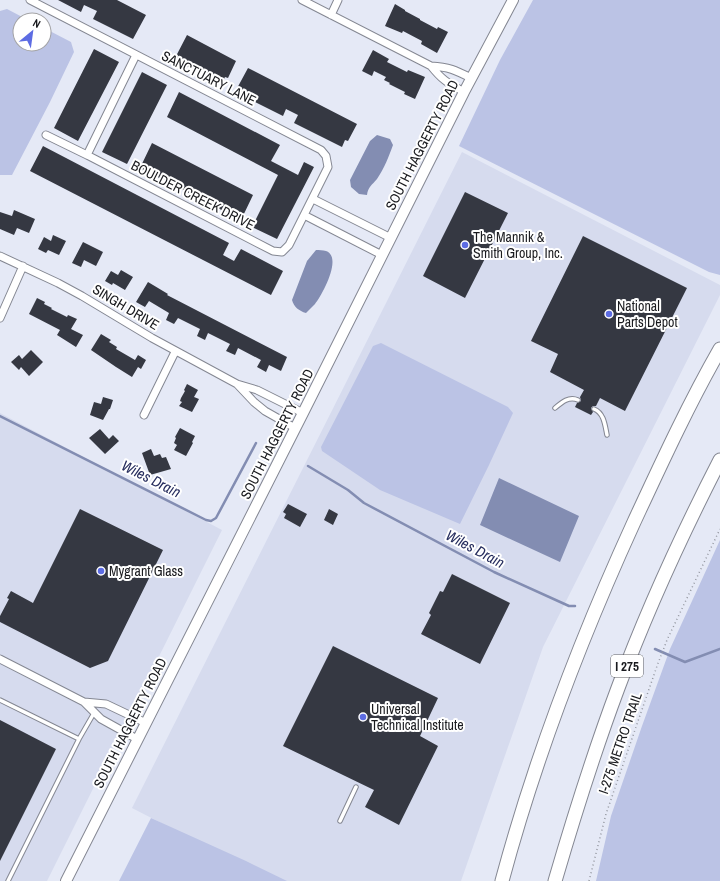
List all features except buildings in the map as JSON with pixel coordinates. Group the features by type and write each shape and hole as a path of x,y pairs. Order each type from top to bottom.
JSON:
{"highway":[{"path":"502,881 522,810 550,728 597,605 663,458 720,349"},
{"name":"I 275","path":"555,881 572,822 617,689 657,591 685,530 720,460"},
{"path":"494,881 515,833"}],"main road":[{"name":"SOUTH HAGGERTY ROAD","path":"66,881 471,78 513,0"}],"street":[{"name":"SANCTUARY LANE","path":"30,0 321,150 326,156 328,167 308,206"},
{"path":"302,0 431,66 453,69 471,78"},
{"path":"330,15 338,0"},
{"path":"86,154 136,55"},
{"path":"431,66 446,82 464,92"},
{"name":"BOULDER CREEK DRIVE","path":"46,135 86,154 273,251 282,252 288,245 308,206"},
{"path":"312,198 391,238"},
{"path":"304,215 382,255"},
{"name":"SINGH DRIVE","path":"0,256 82,296 175,352 237,384 257,390 303,413"},
{"path":"0,318 23,266"},
{"path":"144,415 175,352"},
{"name":"SINGH DRIVE","path":"237,384 265,412 295,428"},
{"path":"0,659 84,702 100,719 138,739"},
{"path":"84,702 106,704 146,722"}],"lane":[{"path":"555,408 563,400 574,398 578,400"},
{"path":"594,409 598,410 604,420 607,435"},
{"path":"0,700 79,739"},
{"path":"8,881 79,739 94,713"},
{"path":"340,821 356,787"}],"path":[{"name":"I-275 METRO TRAIL","path":"589,881 606,814 657,666 667,640 720,529"}],"shaded area":[{"path":"533,0 720,0 720,275 709,272 459,146 500,60"},
{"path":"7,9 13,12 12,52 52,52 52,32 71,42 74,52 12,175 0,175 0,11"},
{"path":"377,135 390,139 393,145 382,171 369,188 367,195 359,194 351,187 350,180 370,141"},
{"path":"462,152 720,285 720,295 543,647 461,881 274,881 132,808"},
{"path":"316,250 326,251 331,255 332,268 322,293 315,304 306,313 297,308 292,300 307,261"},
{"path":"381,343 508,407 513,413 460,524 380,490 322,451 321,447 373,346"},
{"path":"0,413 222,530 47,881 0,881"},
{"path":"499,478 579,516 560,562 480,525"},
{"path":"720,540 720,881 596,881 611,816 670,649"},
{"path":"151,818 246,861 287,881 119,881"}],"waterway":[{"name":"Wiles Drain","path":"0,416 206,520 211,521 216,518 256,443"},
{"name":"Wiles Drain","path":"308,466 348,490 364,503 494,572 569,606 575,606"},
{"name":"Wiles Drain","path":"655,649 685,662 720,649"}],"place":[{"name":"The Mannik & Smith Group, Inc.","path":"465,245"},
{"name":"National Parts Depot","path":"609,314"},
{"name":"Mygrant Glass","path":"101,571"},
{"name":"Universal Technical Institute","path":"363,717"}]}
